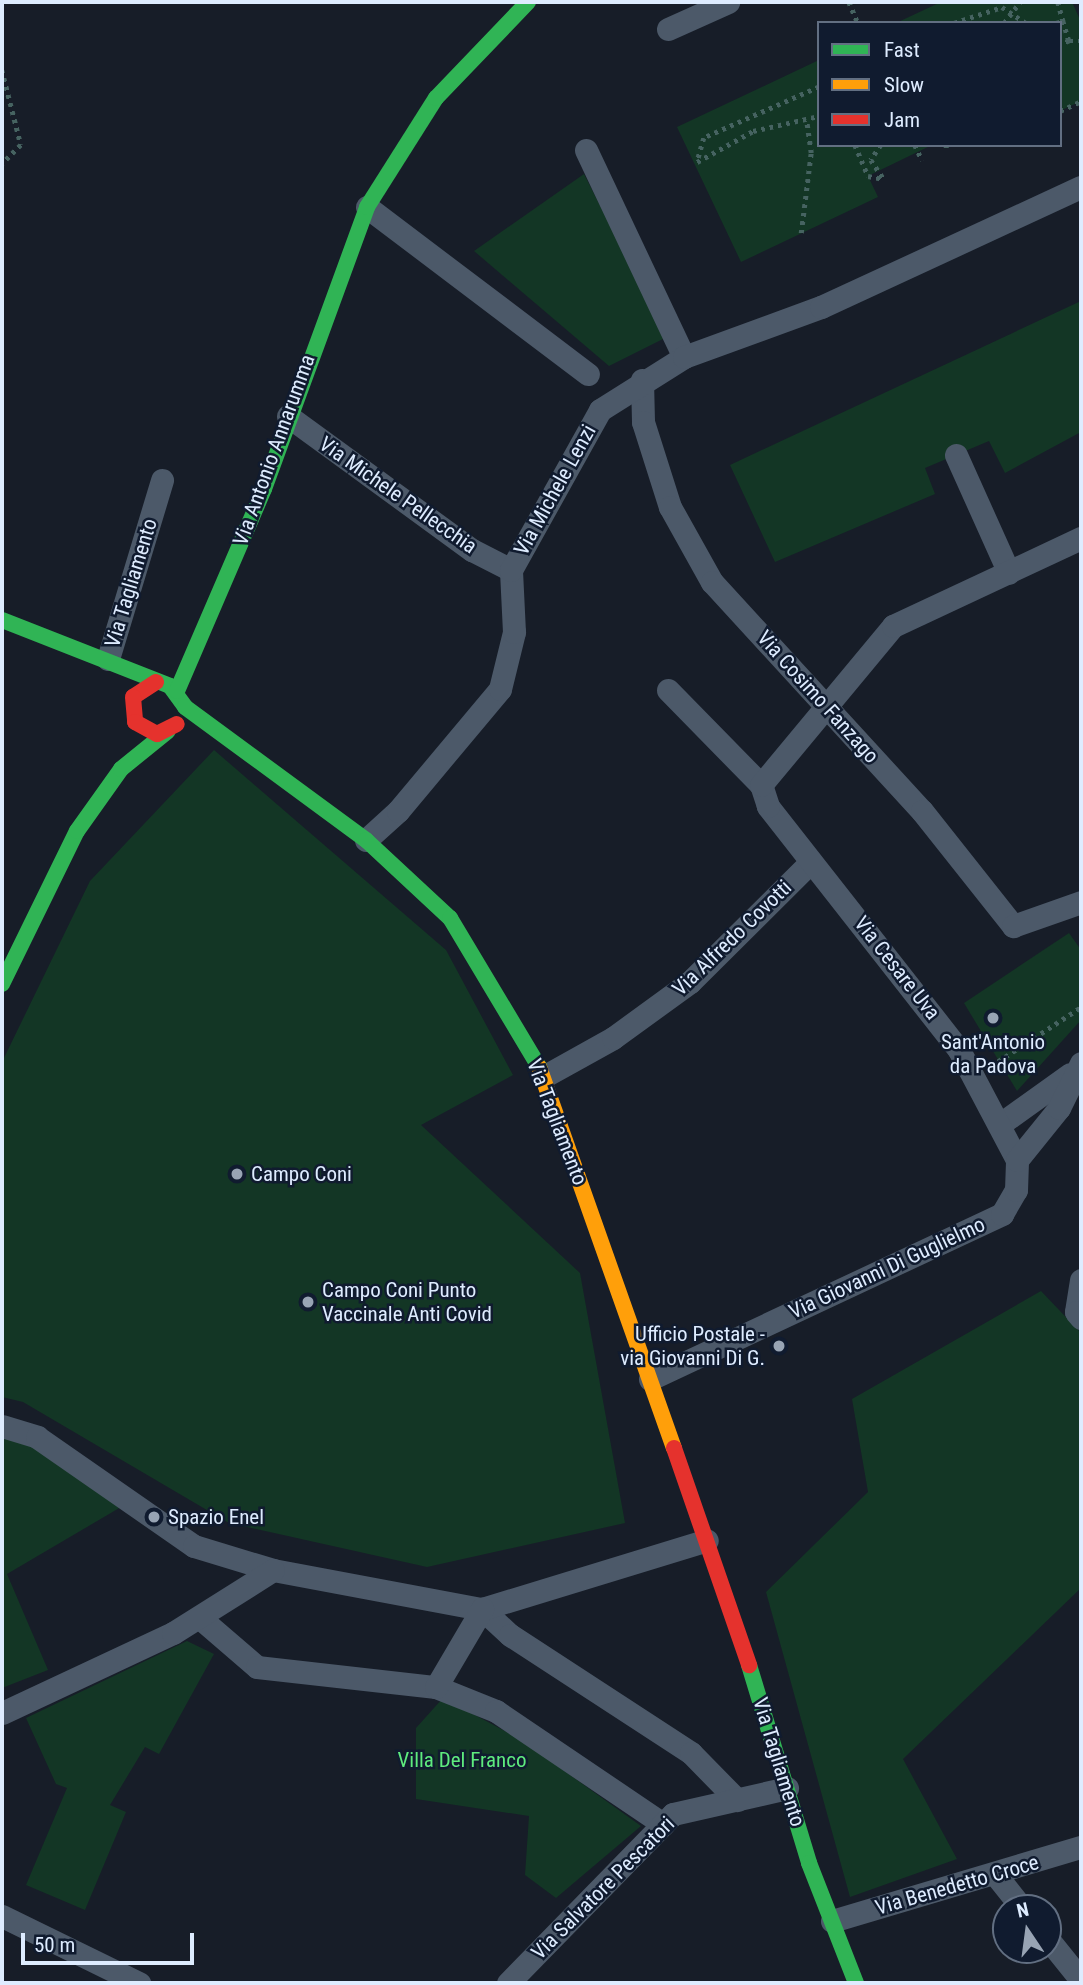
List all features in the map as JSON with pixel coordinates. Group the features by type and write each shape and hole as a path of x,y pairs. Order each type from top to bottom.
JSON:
{"street":[{"name":"Via Antonio Annarumma","path":"177,691 288,416 367,207 436,99 528,2"},
{"path":"667,29 728,2"},
{"path":"586,150 684,356"},
{"name":"Via Michele Lenzi","path":"366,840 398,811 500,689 514,632 511,570 600,410 642,380 684,356 821,307 1081,187"},
{"path":"367,207 588,374"},
{"name":"Via Cosimo Fanzago","path":"642,380 643,422 670,507 700,561 825,705 922,811 1013,926 1081,902"},
{"name":"Via Michele Pellecchia","path":"288,416 472,550 511,570"},
{"path":"956,455 1009,573"},
{"name":"Via Tagliamento","path":"2,620 108,659 162,480"},
{"path":"761,785 893,626 1081,538"},
{"path":"2,984 77,831 121,769 172,728 185,706 177,691 108,659"},
{"path":"108,659 133,697 132,717 121,769"},
{"path":"133,697 156,682"},
{"name":"Via Cesare Uva","path":"668,690 761,785 768,806 811,862 911,981 1003,1122 1017,1160"},
{"name":"Via Tagliamento","path":"185,706 223,730 366,840 450,918 543,1077 707,1539 787,1788 856,1983"},
{"path":"132,717 151,733 172,728 223,730"},
{"name":"Via Alfredo Covotti","path":"543,1077 613,1038 690,982 811,862"},
{"path":"1003,1122 1040,1101 1081,1062"},
{"path":"1017,1160 1059,1108 1081,1062"},
{"name":"Via Giovanni Di Guglielmo","path":"650,1379 1002,1214 1016,1190 1017,1160"},
{"path":"1081,1280 1076,1312 1081,1318"},
{"path":"2,1426 37,1437 194,1546 273,1570 482,1609 707,1539"},
{"path":"2,1713 200,1618 273,1570"},
{"path":"436,1687 482,1609"},
{"path":"482,1609 510,1635 691,1753 737,1800"},
{"path":"200,1618 257,1667 436,1687 496,1711 663,1824"},
{"name":"Via Salvatore Pescatori","path":"508,1983 673,1814 787,1788"},
{"name":"Via Benedetto Croce","path":"832,1921 1081,1847"},
{"path":"995,1874 1011,1894"},
{"path":"2,1916 139,1983"},
{"path":"1062,1956 1081,1980"}],"path":[{"path":"849,2 857,21"},
{"path":"1006,21 1020,2"},
{"path":"1058,2 1069,41"},
{"path":"960,21 1002,7 1022,21"},
{"path":"1062,44 1081,41"},
{"path":"2,71 21,145 2,164"},
{"path":"817,88 704,138 697,162 753,131 817,116"},
{"path":"1062,110 1081,102"},
{"path":"801,233 811,153 806,119"},
{"path":"856,147 868,176 883,179 871,160 880,147"},
{"path":"916,147 922,160"},
{"path":"999,1060 1081,1007"}],"green space":[{"path":"941,2 1072,2 1081,22 1081,101 1062,110 1062,21 900,21"},
{"path":"817,61 817,147 928,147 868,176 878,197 741,262 677,127"},
{"path":"584,174 667,337 609,366 474,251"},
{"path":"1081,301 1081,432 1005,473 989,441 925,468 935,494 775,562 730,465"},
{"name":"Campo Coni","path":"214,750 446,950 513,1075 421,1125 580,1273 625,1523 427,1567 229,1523 23,1402 2,1397 2,1062 90,881"},
{"path":"1069,933 1081,950 1081,1020 1017,1091 964,1003"},
{"path":"1041,1291 1081,1333 1081,1588 903,1759 957,1859 850,1897 766,1592 868,1492 852,1399"},
{"path":"2,1434 36,1443 121,1507 7,1574 48,1670 2,1688"},
{"path":"187,1641 214,1654 159,1754 145,1747 110,1805 126,1812 85,1910 26,1885 67,1788 56,1784 26,1718"},
{"name":"Villa Del Franco","path":"443,1698 520,1739 641,1826 556,1898 525,1875 529,1816 416,1799 416,1728"}],"traffic: fast":[{"path":"177,691 264,489 367,207 436,98 528,2"},
{"path":"2,620 170,686 185,707 366,840 450,918 539,1067"},
{"path":"2,984 77,831 121,769 168,731"},
{"path":"749,1665 809,1863 856,1983"}],"traffic: slow":[{"path":"539,1067 674,1448"}],"traffic: jam":[{"path":"156,682 133,697 135,722 157,734 177,724"},
{"path":"674,1448 749,1665"}],"place":[{"name":"Sant'Antonio da Padova","path":"993,1018"},
{"name":"Campo Coni","path":"237,1174"},
{"name":"Campo Coni Punto Vaccinale Anti Covid","path":"308,1302"},
{"name":"Ufficio Postale - via Giovanni Di G.","path":"779,1346"},
{"name":"Spazio Enel","path":"154,1517"}]}
